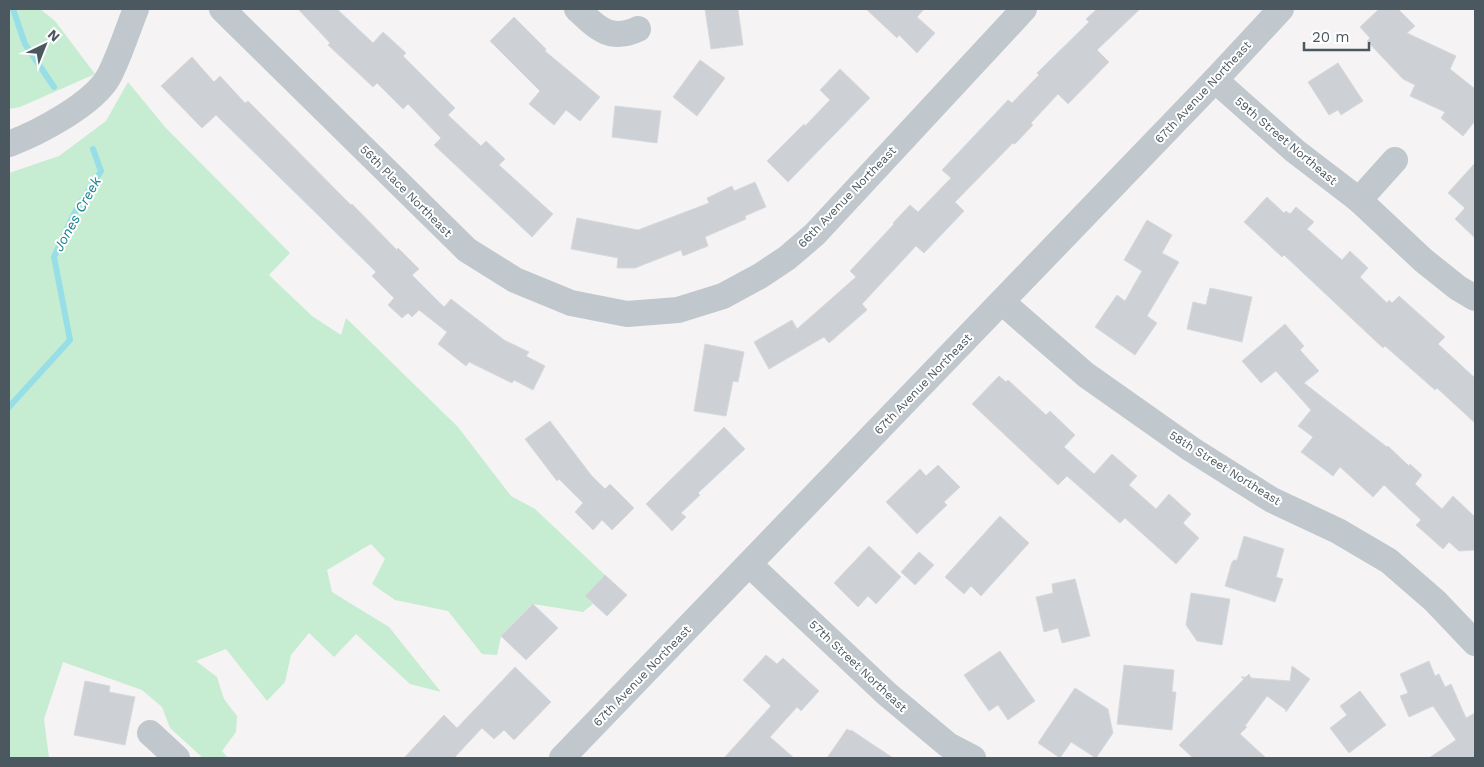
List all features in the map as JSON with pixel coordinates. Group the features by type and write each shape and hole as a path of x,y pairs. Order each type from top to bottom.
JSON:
{"street":[{"path":"9,144 55,122 92,97 109,77 136,9"},
{"name":"56th Place Northeast","path":"222,9 467,250 515,280 571,303 627,314"},
{"path":"577,9 594,24 613,35 627,34 638,29"},
{"name":"67th Avenue Northeast","path":"562,758 750,565 1281,9"},
{"name":"66th Avenue Northeast","path":"627,314 678,310 723,296 760,276 787,258 814,234 1009,14"},
{"name":"59th Street Northeast","path":"1215,80 1295,151 1359,200 1423,260 1458,288 1475,298"},
{"path":"1359,200 1395,160"},
{"name":"58th Street Northeast","path":"1002,302 1086,375 1190,449 1272,500 1338,531 1389,561 1435,601 1475,643"},
{"name":"57th Street Northeast","path":"750,565 887,694 948,745 973,758"},
{"path":"150,733 177,758"}],"green space":[{"path":"9,9 40,9 55,21 95,74 20,107 9,109"},
{"path":"128,82 165,127 290,253 269,275 312,316 341,335 346,318 458,427 511,496 535,509 605,575 585,596 593,604 583,612 533,604 501,636 497,655 482,654 448,611 395,600 372,584 385,559 371,544 327,570 332,592 389,627 441,692 410,684 356,634 334,657 309,633 291,655 285,682 267,701 226,649 196,661 217,677 224,699 237,716 236,732 222,751 228,758 203,758 170,728 162,707 142,690 63,662 44,719 49,758 9,758 9,173 59,156 106,121"}],"building":[{"path":"298,9 337,9 373,43 383,32 406,53 403,56 455,108 448,115 481,146 486,141 505,159 499,165 553,214 532,237 434,145 441,138 408,104 403,109 377,83 373,87 328,45 330,43"},
{"path":"705,9 738,9 743,45 711,49"},
{"path":"866,9 924,9 917,17 935,33 917,53 899,35 897,38"},
{"path":"1097,9 1140,9 1097,50 1109,62 1068,104 1058,94 1031,123 1033,125 1015,144 1013,143 955,202 964,211 924,253 916,246 862,304 867,310 829,343 824,337 769,369 754,342 792,320 797,329 856,277 850,271 893,223 910,205 918,212 951,178 942,170 1008,100 1012,103 1039,75 1037,73 1089,22 1086,19"},
{"path":"1379,9 1398,9 1415,26 1407,33 1456,56 1450,69 1475,89 1475,121 1463,136 1441,118 1445,112 1410,96 1415,85 1403,79 1367,41 1370,38 1360,27"},
{"path":"514,17 546,49 545,51 600,97 580,121 566,110 554,125 529,104 540,91 490,41"},
{"path":"192,57 214,82 220,76 245,103 248,101 397,250 398,248 419,269 412,275 444,307 451,299 504,340 529,352 526,356 545,366 533,390 514,380 512,383 469,362 466,366 438,344 447,332 419,310 412,317 408,313 402,318 388,305 394,298 372,276 376,272 216,115 202,128 161,86"},
{"path":"700,60 725,78 697,116 673,97"},
{"path":"1338,63 1363,101 1341,115 1338,110 1329,115 1308,82"},
{"path":"840,69 870,98 788,182 767,161 830,100 820,90"},
{"path":"615,106 661,111 657,143 612,137"},
{"path":"1475,163 1475,238 1455,219 1465,208 1448,193"},
{"path":"755,182 766,207 745,216 746,219 705,237 708,246 683,256 681,250 635,268 617,268 618,258 571,249 577,218 638,230 709,203 707,198 732,186 734,191"},
{"path":"1267,197 1284,213 1286,211 1290,214 1296,207 1314,222 1307,229 1342,260 1350,251 1368,268 1360,277 1387,303 1389,300 1392,303 1399,296 1445,337 1438,344 1475,378 1475,423 1437,388 1435,390 1385,346 1383,348 1284,255 1282,257 1244,222"},
{"path":"1147,220 1172,235 1162,253 1179,262 1147,316 1157,323 1135,355 1095,327 1117,295 1125,301 1142,271 1124,260"},
{"path":"1210,288 1252,297 1242,342 1187,329 1193,302 1206,305"},
{"path":"1285,324 1304,346 1300,350 1319,371 1304,383 1388,446 1409,466 1410,464 1422,475 1415,484 1442,509 1453,496 1475,517 1475,550 1459,551 1449,542 1443,549 1416,525 1421,520 1384,485 1373,497 1340,467 1333,476 1301,452 1313,437 1298,426 1311,410 1276,371 1261,383 1242,361"},
{"path":"705,344 744,352 738,382 733,381 726,416 694,411"},
{"path":"999,376 1006,382 1008,380 1046,415 1050,411 1075,435 1064,447 1094,474 1112,454 1137,476 1129,485 1156,509 1169,494 1191,514 1183,523 1199,538 1176,564 1125,518 1120,523 1067,476 1058,485 972,404"},
{"path":"550,421 591,475 605,489 610,484 634,508 612,530 602,520 593,530 575,512 583,503 559,479 557,481 525,439"},
{"path":"724,427 745,449 698,493 700,495 681,513 686,517 672,531 646,504"},
{"path":"938,465 960,487 944,502 947,505 917,534 886,502 920,469 926,476"},
{"path":"1000,516 1029,543 981,596 971,586 964,594 945,577"},
{"path":"1244,536 1284,549 1276,577 1283,579 1275,602 1225,586 1232,562 1237,560"},
{"path":"869,546 901,577 876,604 868,596 858,607 834,583"},
{"path":"919,552 934,565 915,585 901,572"},
{"path":"605,575 627,595 607,616 585,596"},
{"path":"1075,579 1090,636 1062,643 1058,628 1044,632 1036,597 1053,593 1052,584"},
{"path":"1191,593 1230,599 1222,645 1197,641 1186,625"},
{"path":"533,604 558,628 526,660 501,636"},
{"path":"1000,651 1035,701 1008,720 998,705 989,711 964,675"},
{"path":"766,655 777,664 783,658 819,691 801,711 797,707 770,737 794,758 724,758 771,706 743,680"},
{"path":"1429,661 1435,676 1439,674 1445,687 1451,684 1466,718 1475,713 1475,758 1429,758 1456,740 1433,706 1409,717 1400,696 1408,693 1400,674"},
{"path":"1124,665 1174,670 1172,692 1176,692 1172,730 1117,724"},
{"path":"1292,666 1310,679 1286,712 1286,710 1267,696 1245,726 1247,727 1240,734 1266,758 1193,758 1179,745 1244,679 1241,677 1246,677 1249,674 1251,678 1290,681"},
{"path":"515,667 551,702 514,740 504,730 494,739 482,728 454,758 404,758 444,715 457,728"},
{"path":"85,681 110,686 109,692 135,697 125,745 74,735"},
{"path":"1075,688 1108,709 1113,733 1096,758 1071,742 1060,758 1038,743"},
{"path":"1360,691 1386,725 1349,753 1330,728 1347,715 1340,706"},
{"path":"847,729 851,730 893,758 827,758"}],"waterway":[{"name":"Jones Creek","path":"13,9 25,44 54,87"},
{"name":"Jones Creek","path":"9,407 70,340 54,257 75,212 101,171 93,149"}]}
